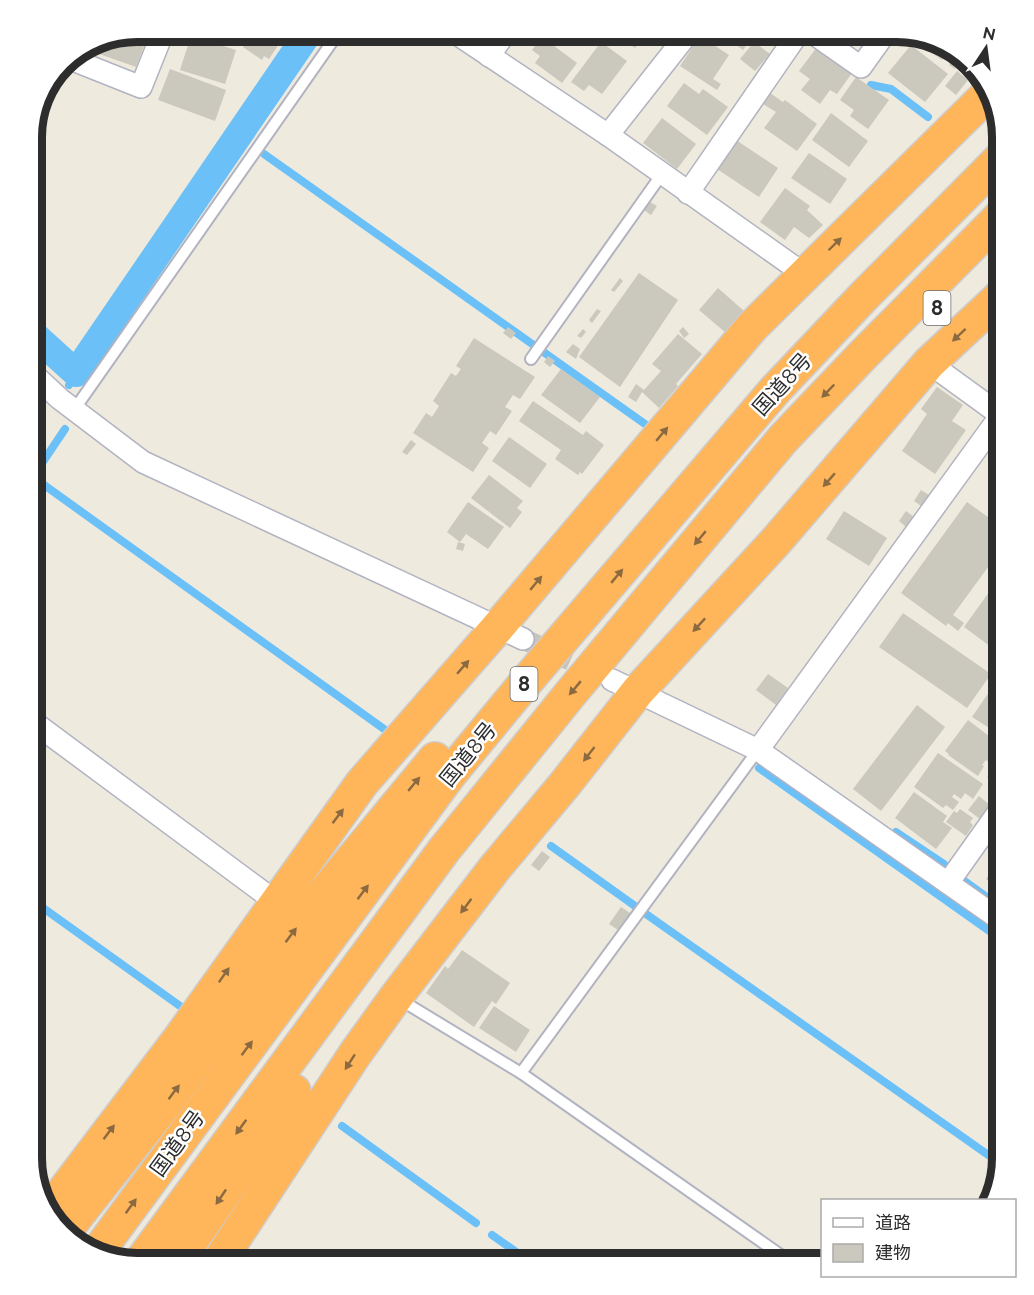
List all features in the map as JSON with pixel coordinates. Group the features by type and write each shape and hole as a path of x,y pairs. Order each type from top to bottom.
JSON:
{"highway":[{"path":"54,1204 180,1038 362,783 510,633 752,327 984,98"},
{"name":"国道8号","path":"102,1246 450,774 775,390 992,167"},
{"name":"国道8号","path":"147,1253 444,850 571,693 775,448 863,355 992,225"},
{"name":"8","path":"863,355 908,336 992,256"},
{"path":"237,1253 355,1054 494,870 565,784 625,686 777,540 929,363 992,304"},
{"path":"69,1224 163,1107 311,909 515,662 556,647"},
{"path":"183,1253 440,881 444,850"}],"street":[{"path":"79,62 141,87 159,42"},
{"path":"469,42 608,135 804,274"},
{"path":"489,56 499,42"},
{"path":"608,135 681,42"},
{"path":"688,192 792,42"},
{"path":"825,42 861,67 879,42"},
{"path":"929,363 992,409"},
{"path":"42,382 74,410 143,462 510,633"},
{"path":"758,750 992,430"},
{"path":"625,686 758,750 992,914"},
{"path":"42,728 276,902"},
{"path":"948,883 992,821"}],"lane":[{"path":"74,410 332,42"},
{"path":"533,357 662,174"},
{"path":"521,1073 758,750"},
{"path":"396,997 521,1073 778,1253"}],"building":[{"path":"146,42 136,67 94,52 118,44"},
{"path":"189,42 210,42 236,50 225,84 180,70"},
{"path":"245,42 280,42 269,59 264,56 262,60 243,47"},
{"path":"538,42 549,42 577,63 562,83 535,63 540,56 532,50"},
{"path":"601,42 627,61 602,94 589,85 584,91 571,82"},
{"path":"627,42 639,42 635,48"},
{"path":"696,42 709,42 729,55 713,79 721,84 717,90 680,66"},
{"path":"732,42 749,42 743,50"},
{"path":"754,42 770,54 755,71 740,59"},
{"path":"911,45 948,74 925,102 888,73"},
{"path":"922,45 945,56 942,60"},
{"path":"817,47 852,73 837,94 830,90 820,104 801,90 810,79 799,71"},
{"path":"953,61 956,63 955,69 949,65"},
{"path":"170,69 226,90 215,121 158,100"},
{"path":"956,72 956,78 968,80 956,95 945,86"},
{"path":"856,77 889,100 868,129 850,116 854,110 840,100"},
{"path":"684,83 699,94 703,89 728,107 707,135 667,106"},
{"path":"770,93 783,102 785,100 817,124 797,151 764,128 776,112 763,104"},
{"path":"831,113 868,141 849,167 812,140"},
{"path":"662,118 696,144 677,169 643,143"},
{"path":"736,140 778,168 759,197 717,169"},
{"path":"809,153 847,179 830,204 791,178"},
{"path":"785,188 810,206 807,210 823,225 809,238 794,227 785,240 760,222"},
{"path":"650,202 657,206 651,215 644,210"},
{"path":"639,273 678,300 620,387 579,357"},
{"path":"620,278 623,281 614,292 611,290"},
{"path":"718,288 744,311 726,333 699,310"},
{"path":"597,309 601,311 592,323 589,320"},
{"path":"508,327 516,333 511,339 503,333"},
{"path":"683,327 689,334 684,338 679,331"},
{"path":"583,329 586,332 581,338 577,336"},
{"path":"678,334 702,354 676,384 678,386 659,408 642,392 636,402 628,397 636,384 644,390 661,371 652,364"},
{"path":"474,338 535,377 520,399 513,395 505,407 512,411 496,435 490,431 482,443 489,448 473,472 413,433 426,413 432,417 439,406 433,401 451,373 456,376 461,369 456,366"},
{"path":"573,344 580,349 576,359 566,352"},
{"path":"548,356 555,361 550,367 544,362"},
{"path":"561,369 600,397 580,423 541,395"},
{"path":"937,387 963,405 952,421 966,430 935,474 902,451 927,414 921,409"},
{"path":"533,401 583,435 586,431 604,445 582,474 580,472 578,475 555,459 561,450 519,421"},
{"path":"509,437 547,464 530,488 492,461"},
{"path":"411,440 416,444 407,455 402,452"},
{"path":"489,475 523,501 517,508 522,512 510,528 471,498"},
{"path":"921,490 929,495 921,506 914,501"},
{"path":"468,502 504,527 488,549 466,534 460,542 447,532"},
{"path":"967,502 992,520 992,562 953,615 964,623 958,631 948,623 946,626 901,593"},
{"path":"844,511 887,538 869,566 826,539"},
{"path":"906,511 914,517 906,527 899,521"},
{"path":"458,542 465,544 463,551 456,549"},
{"path":"992,588 992,648 964,627"},
{"path":"903,613 991,674 967,708 879,647"},
{"path":"768,674 788,688 776,705 756,690"},
{"path":"992,688 992,730 972,717"},
{"path":"917,705 945,727 881,811 853,789"},
{"path":"968,720 992,738 992,760 990,763 986,760 978,776 945,751"},
{"path":"938,753 983,784 973,799 965,793 961,799 954,794 952,797 959,802 953,810 946,805 943,808 914,787"},
{"path":"992,770 992,781 987,777"},
{"path":"914,792 947,816 943,822 952,828 936,849 895,818"},
{"path":"979,796 991,806 980,819 968,810"},
{"path":"960,809 973,818 970,822 973,825 966,836 946,822 954,811 957,813"},
{"path":"542,851 550,857 539,871 531,865"},
{"path":"992,871 992,884 986,879"},
{"path":"621,907 630,913 618,930 609,924"},
{"path":"462,950 510,983 496,1004 492,1001 474,1027 426,993 445,966 448,969"},
{"path":"494,1006 530,1030 516,1052 479,1028"}],"waterway":[{"path":"42,342 76,373 302,42"},
{"path":"871,85 891,89 928,117"},
{"path":"237,136 244,141"},
{"path":"264,154 645,424"},
{"path":"69,385 76,373"},
{"path":"42,463 65,429"},
{"path":"42,483 384,729"},
{"path":"759,768 992,933"},
{"path":"896,832 944,864"},
{"path":"551,846 635,906"},
{"path":"963,880 992,901"},
{"path":"42,907 180,1006"},
{"path":"646,914 992,1158"},
{"path":"342,1126 476,1223"},
{"path":"492,1235 518,1253"}],"tunnel":[{"path":"523,639 601,674"}]}
